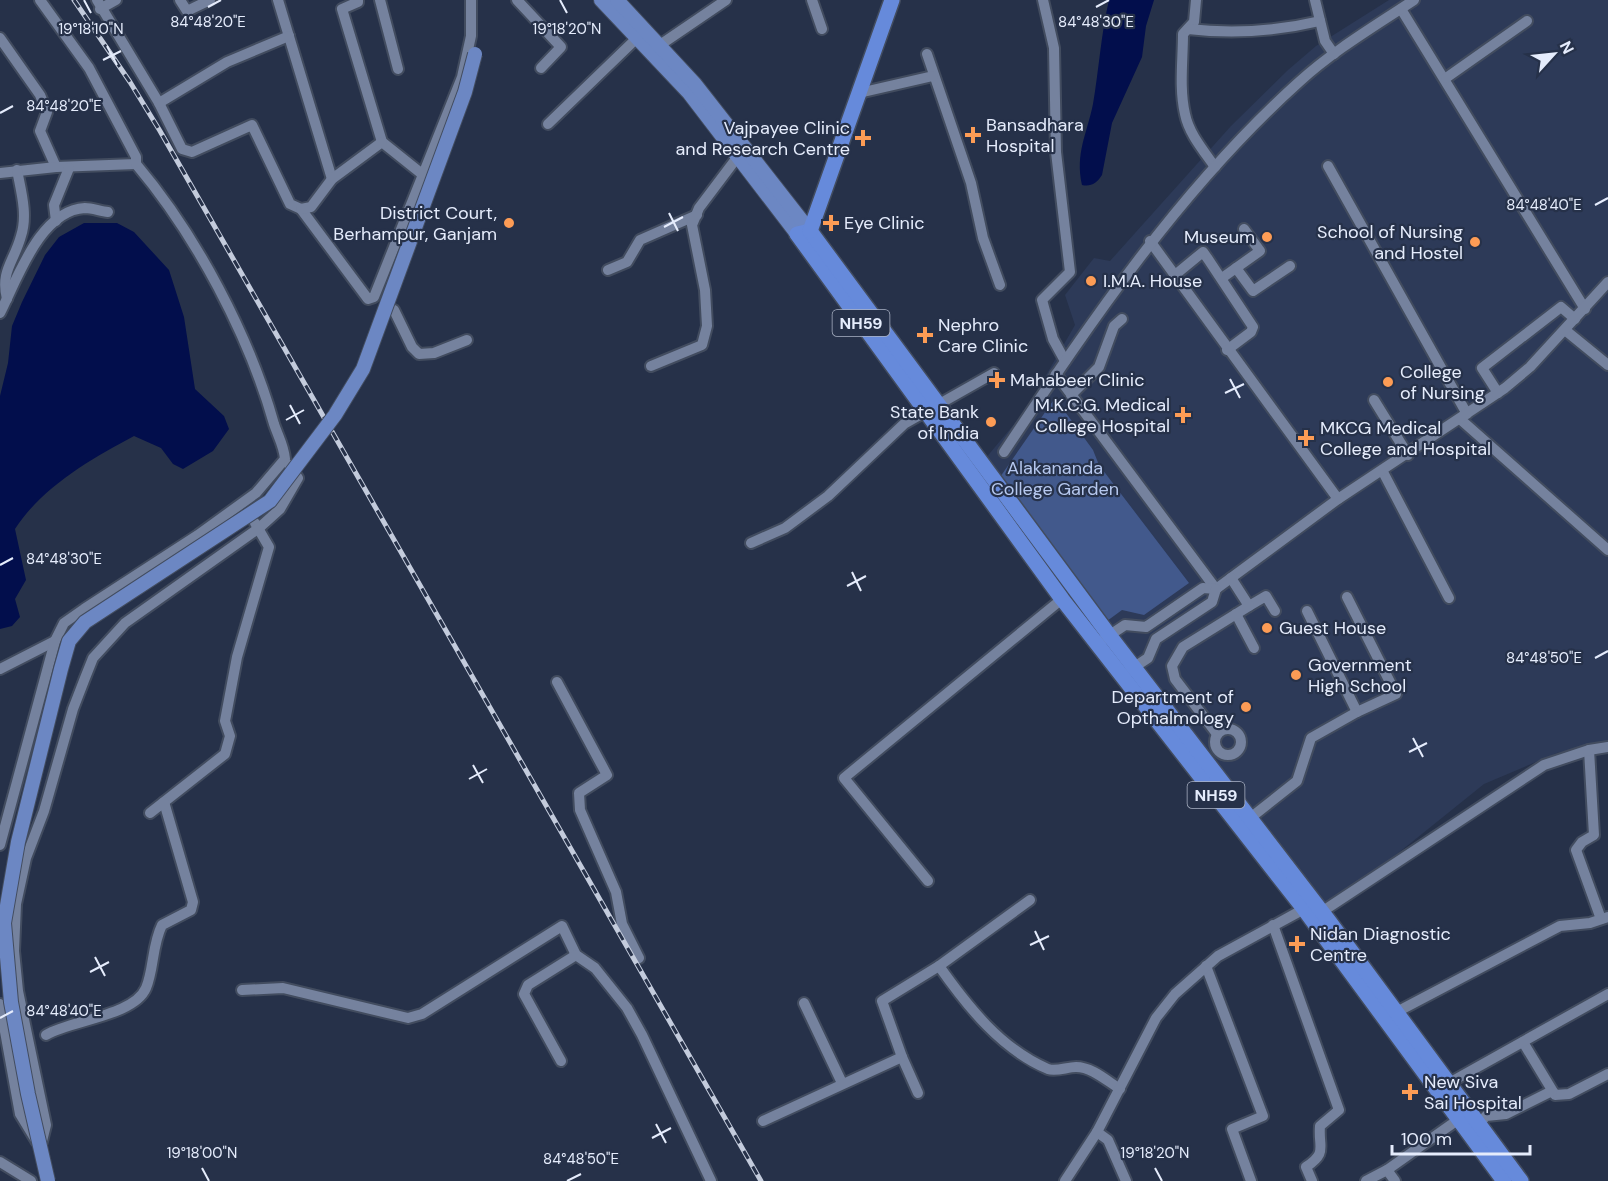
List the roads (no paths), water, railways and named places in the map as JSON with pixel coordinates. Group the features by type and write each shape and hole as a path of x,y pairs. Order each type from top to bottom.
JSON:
{"highway":[{"path":"803,232 859,93 892,0"},
{"name":"NH59","path":"803,232 938,403"},
{"name":"NH59","path":"803,232 924,412 980,488 1096,644 1128,672 1311,909 1391,1015 1459,1119 1504,1181"},
{"path":"938,403 1109,635 1128,672 1250,819 1311,909"},
{"path":"1391,1015 1449,1083 1521,1181"}],"main road":[{"path":"601,0 681,83 742,152"},
{"path":"617,0 660,45 803,232"},
{"path":"48,1181 11,1002 4,923 36,762 69,641 85,622 270,501 335,415 366,360 465,92 475,54"}],"street":[{"path":"40,0 89,69 136,157 136,164 179,219 224,299 269,401 285,459 298,478 280,509 259,528 125,623 93,658 73,709 54,779 26,858 16,904 14,951 18,991 46,1125 40,1148"},
{"path":"116,0 99,4 159,103 182,149 192,152 252,124 290,204 301,209 368,298 374,297 465,66 471,36 471,0"},
{"path":"180,0 187,11 210,0"},
{"path":"278,0 313,123 332,179"},
{"path":"380,0 398,69"},
{"path":"475,54 477,0"},
{"path":"660,45 726,0"},
{"path":"812,0 822,29"},
{"path":"1043,0 1054,48 1056,152 1070,272 1042,300 1053,339 1065,361"},
{"path":"1196,0 1194,22 1183,34 1182,89 1185,115 1191,131 1215,167"},
{"path":"1315,0 1325,41 1334,54"},
{"path":"1004,452 1065,361 1150,242 1215,167 1299,82 1334,54 1414,0"},
{"path":"361,1 342,9 382,142 422,174"},
{"path":"524,2 561,47 541,68"},
{"path":"1401,9 1446,78 1585,309"},
{"path":"1188,29 1222,32 1290,27 1320,21"},
{"path":"1446,78 1527,21"},
{"path":"159,103 227,62 289,36"},
{"path":"548,124 638,37"},
{"path":"0,38 40,96 47,112 40,131 56,167"},
{"path":"927,54 971,183 983,238 1000,285"},
{"path":"859,93 933,76"},
{"path":"301,209 311,207 332,179 382,142"},
{"path":"651,366 702,345 707,326 705,290 692,225 699,208 742,152"},
{"path":"0,173 56,167 136,164"},
{"path":"1328,166 1464,417 1608,550"},
{"path":"56,221 54,205 69,168"},
{"path":"7,299 3,285 5,274 21,237 24,218 17,170"},
{"path":"0,313 39,236 70,211 85,208 108,212"},
{"path":"608,270 627,262 640,240 697,215"},
{"path":"1222,278 1260,251 1244,229"},
{"path":"1150,242 1338,499"},
{"path":"1175,275 1203,252 1222,278 1253,327 1251,332 1227,350"},
{"path":"1236,268 1253,291 1290,266"},
{"path":"1231,291 1246,281"},
{"path":"1128,672 1148,658 1156,639 1212,602 1216,589 1338,499 1383,472 1464,417 1530,367 1608,282"},
{"path":"1498,393 1482,368 1561,307 1575,319"},
{"path":"394,310 412,347 419,354 434,353 467,339"},
{"path":"1071,395 1099,367 1114,326 1122,319"},
{"path":"1565,330 1608,365"},
{"path":"750,543 785,528 828,496 904,424 994,373"},
{"path":"1056,374 1216,589"},
{"path":"1374,400 1408,455"},
{"path":"0,845 55,641 64,623 198,535 256,493 285,459"},
{"path":"1383,472 1449,598"},
{"path":"980,488 989,474"},
{"path":"150,813 225,754 229,744 230,736 225,721 237,657 269,547 259,528 240,503"},
{"path":"1231,578 1249,606"},
{"path":"1096,644 1125,625 1146,627 1203,588 1216,589"},
{"path":"1217,734 1181,688 1172,666 1183,647 1266,596 1275,611"},
{"path":"1250,819 1297,781 1311,738 1357,712 1396,694 1347,597"},
{"path":"928,881 844,778 1062,599"},
{"path":"1306,611 1357,712"},
{"path":"1236,614 1254,648"},
{"path":"0,669 55,641"},
{"path":"557,682 607,775 579,793 580,810 616,892 622,924 639,958"},
{"path":"1065,1181 1097,1132 1156,1018 1175,994 1206,966 1273,925 1311,909 1544,765 1589,750 1608,747"},
{"path":"1391,1015 1560,927 1604,918 1576,850 1581,842 1594,835 1589,750"},
{"path":"46,1035 59,1027 113,1012 140,998 146,988 162,925 191,910 193,902 164,802"},
{"path":"918,1093 882,1001 939,966 1030,900"},
{"path":"1273,925 1339,1110 1320,1126 1322,1145 1318,1158 1306,1167 1312,1181"},
{"path":"242,990 283,988 408,1018 422,1014 562,926 576,956 595,968 627,1008 711,1181"},
{"path":"561,1060 524,994 528,985 576,956"},
{"path":"939,966 974,1013 1010,1045 1051,1070 1076,1067 1088,1069 1120,1089"},
{"path":"1206,966 1263,1116 1232,1129 1251,1181"},
{"path":"1449,1083 1608,994"},
{"path":"804,1003 842,1083"},
{"path":"0,1004 20,1114 40,1148"},
{"path":"1523,1042 1555,1095 1569,1094 1608,1074"},
{"path":"763,1121 902,1057"},
{"path":"1479,1124 1486,1116 1506,1114 1552,1091"},
{"path":"1366,1181 1387,1170 1459,1119"},
{"path":"1097,1132 1108,1140 1126,1181"},
{"path":"0,1162 31,1181"},
{"path":"1387,1170 1395,1181"}],"railway":[{"path":"74,0 130,82 160,131 761,1181"}],"place":[{"name":"Bansadhara Hospital","path":"973,135"},
{"name":"Vajpayee Clinic and Research Centre","path":"863,138"},
{"name":"District Court, Berhampur, Ganjam","path":"509,223"},
{"name":"Eye Clinic","path":"831,223"},
{"name":"Museum","path":"1267,237"},
{"name":"School of Nursing and Hostel","path":"1475,242"},
{"name":"I.M.A. House","path":"1091,281"},
{"name":"Nephro Care Clinic","path":"925,335"},
{"name":"Mahabeer Clinic","path":"997,380"},
{"name":"College of Nursing","path":"1388,382"},
{"name":"M.K.C.G. Medical College Hospital","path":"1183,415"},
{"name":"State Bank of India","path":"991,422"},
{"name":"MKCG Medical College and Hospital","path":"1306,438"},
{"name":"Guest House","path":"1267,628"},
{"name":"Government High School","path":"1296,675"},
{"name":"Department of Opthalmology","path":"1246,707"},
{"name":"Nidan Diagnostic Centre","path":"1297,944"},
{"name":"New Siva Sai Hospital","path":"1410,1092"}],"park label":[{"name":"Alakananda College Garden","path":"1055,478"}]}
